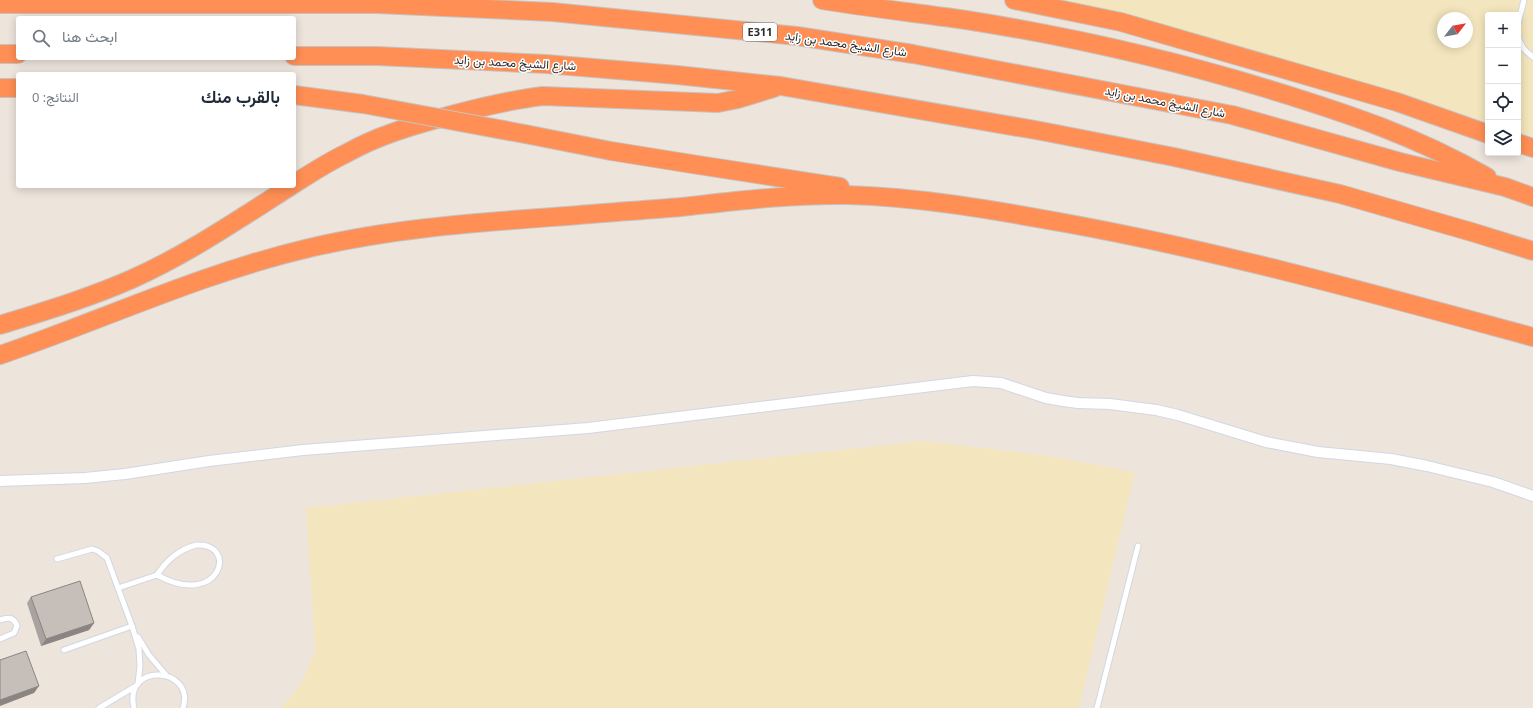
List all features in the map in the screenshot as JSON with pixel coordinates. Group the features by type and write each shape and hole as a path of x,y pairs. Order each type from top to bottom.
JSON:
{"highway":[{"path":"822,0 967,20 1022,30 1131,52 1228,77 1328,107 1389,129 1448,156 1505,187"},
{"path":"1014,0 1121,22 1396,102 1485,133"},
{"name":"شارع الشيخ محمد بن زايد","path":"0,4 377,4 552,12 797,36 913,54 1232,115 1400,162 1505,187 1533,197"},
{"path":"0,54 16,54"},
{"name":"شارع الشيخ محمد بن زايد","path":"296,56 377,56 546,64 677,75 781,86 1041,131 1174,157 1340,194 1475,232 1533,251"},
{"path":"296,183 347,152 381,137 417,124 516,99 543,96 718,103 738,99 781,86"},
{"path":"0,88 16,88"},
{"path":"296,95 363,104 611,151 820,183 899,198 1032,217 1168,244 1308,276 1533,337"},
{"path":"1521,144 1533,148"},
{"path":"0,325 84,299 173,259 217,235 288,188"},
{"path":"0,355 226,270 307,248 386,233 426,227 673,207 753,198 833,195 899,198"}],"street":[{"path":"0,481 85,478 303,450 588,428 973,381 1001,383 1046,398 1063,401 1110,404 1156,410 1191,419 1241,436 1266,442 1311,451 1391,459 1428,466 1493,482 1533,496"}],"lane":[{"path":"1521,12 1524,0"},
{"path":"1521,45 1525,51 1533,57"},
{"path":"118,588 157,576 168,561 175,555 196,545 207,546 215,552 219,562 218,573 209,581 197,585 190,586 173,583 157,576"},
{"path":"1097,708 1138,546"},
{"path":"57,559 87,550 98,551 107,558 132,626 140,653 140,666 137,685 132,701 134,708"},
{"path":"0,620 12,618 17,626 14,634 0,639"},
{"path":"64,650 132,626"},
{"path":"132,626 149,655 167,676"},
{"path":"98,708 137,685 148,676 161,674 179,684 184,697 183,708"}],"sand":[{"path":"1030,0 1533,0 1533,136 1521,133 1521,12 1485,12 1485,121 1368,85"},
{"path":"924,441 1042,455 1135,472 1079,708 281,708 297,690 303,680 315,650 306,508"}],"building":[{"path":"80,581 94,623 46,639 31,597"},
{"path":"26,651 39,686 0,700 0,660"}]}
